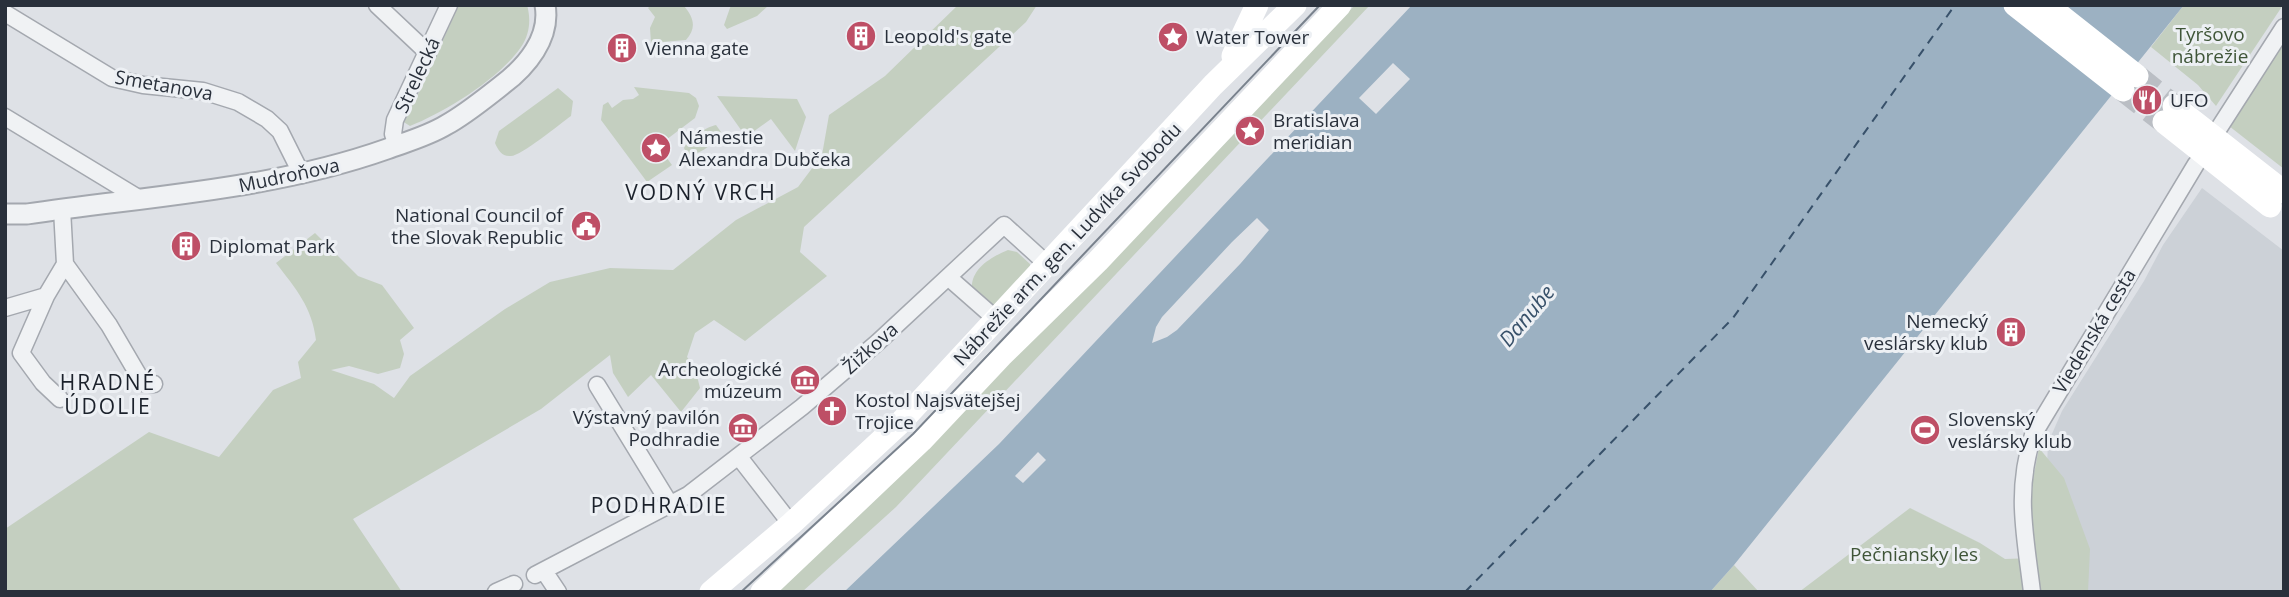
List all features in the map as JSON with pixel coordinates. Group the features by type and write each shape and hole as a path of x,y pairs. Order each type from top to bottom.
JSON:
{"main road":[{"path":"1213,85 1240,44 1257,5"},
{"name":"Nábrežie arm. gen. Ludvíka Svobodu","path":"712,592 792,524 899,424 1213,85 1295,5"},
{"path":"1304,42 1310,5"},
{"name":"Nábrežie arm. gen. Ludvíka Svobodu","path":"762,592 921,441 1000,356 1098,261 1340,5"},
{"path":"2015,5 2130,83 2047,5"},
{"path":"2284,192 2169,114 2284,216"}],"street":[{"path":"377,5 428,53"},
{"name":"Strelecká","path":"397,145 393,134 395,120 449,5"},
{"name":"Mudroňova","path":"5,214 27,214 302,175 353,161 444,127 507,81 529,60 537,48 546,20 545,5"},
{"name":"Smetanova","path":"5,13 112,78 143,85 203,91 239,102 267,119 280,131 302,175"},
{"path":"2219,128 2284,27"},
{"path":"5,117 141,199"},
{"name":"Viedenská cesta","path":"2032,592 2022,488 2026,457 2033,435 2196,164"},
{"path":"62,209 65,264 109,325 143,383 154,384"},
{"name":"Žižkova","path":"558,592 539,573 671,506 739,457 813,398 1004,225 1047,264"},
{"path":"61,398 43,383 21,352 46,296 65,264"},
{"path":"948,277 997,320"},
{"path":"5,309 46,296"},
{"path":"597,385 671,506"},
{"path":"739,457 792,524"},
{"path":"496,592 514,584"}],"shaded area":[{"path":"2202,188 2284,251 2284,592 2043,592 2033,526 2034,470 2047,465 2048,443 2062,411 2144,281 2163,245"}],"green space":[{"path":"459,5 527,5 529,21 526,37 511,59 485,82 455,103 410,126 402,121 419,92"},
{"path":"651,5 683,5 693,22 692,31 686,40 651,43 650,28 655,17 648,8"},
{"path":"731,5 769,5 757,16 727,29 724,25"},
{"path":"958,5 1037,5 1026,22 804,227 800,252 827,276 745,341 714,320 695,333 687,357 695,368 700,388 681,412 651,375 628,397 613,373 610,355 541,409 353,519 402,592 5,592 5,529 149,432 219,457 273,390 301,378 298,362 316,340 314,328 302,299 276,263 315,233 358,276 382,285 414,328 400,340 404,354 400,368 378,374 349,366 331,370 374,384 394,398 410,376 505,309 550,282 610,268 673,270 736,220 798,187 822,155 829,115 885,76"},
{"path":"1355,5 1370,5 896,507 802,592 773,592"},
{"name":"Tyršovo nábrežie","path":"2184,5 2283,5 2216,106 2198,85 2151,47"},
{"path":"2284,44 2284,169 2229,126"},
{"path":"634,87 689,93 696,98 699,106 695,118 658,146 672,165 647,182 601,120 603,105 608,102 612,108 623,100 639,95"},
{"path":"558,88 573,101 571,116 516,155 508,156 501,152 495,143 499,131"},
{"path":"717,96 797,99 806,117 795,151 771,119 746,137"},
{"path":"716,125 721,132 716,140 702,151 687,154 684,148 690,140"},
{"path":"1008,250 1017,252 1030,264 1030,268 991,308 972,290 974,276 983,265"},
{"name":"Pečniansky les","path":"2039,448 2064,478 2090,549 2088,592 1799,592 1910,508 1980,543 2005,559 2033,558 2028,505"},
{"path":"1734,565 1759,592 1710,592"}],"water":[{"name":"Danube","path":"1412,5 2184,5 1710,592 844,592 999,444"}],"pier":[{"path":"1393,63 1410,79 1376,114 1359,98"},
{"path":"1257,218 1269,230 1177,330 1152,343 1162,317"},
{"path":"1038,452 1046,460 1023,483 1015,476"}],"ferry route":[{"path":"1465,592 1733,318 1955,5"}],"tunnel":[{"path":"2137,76 2174,106"},
{"path":"2123,90 2164,122"}],"tram line":[{"path":"741,592 913,434 1320,5"}],"place":[{"name":"Leopold's gate","path":"861,36"},
{"name":"Water Tower","path":"1173,37"},
{"name":"Vienna gate","path":"622,48"},
{"name":"UFO","path":"2147,100"},
{"name":"Bratislava meridian","path":"1250,131"},
{"name":"Námestie Alexandra Dubčeka","path":"656,148"},
{"name":"National Council of the Slovak Republic","path":"586,226"},
{"name":"Diplomat Park","path":"186,246"},
{"name":"Nemecký veslársky klub","path":"2011,332"},
{"name":"Archeologické múzeum","path":"805,380"},
{"name":"Kostol Najsvätejšej Trojice","path":"832,411"},
{"name":"Výstavný pavilón Podhradie","path":"743,428"},
{"name":"Slovenský veslársky klub","path":"1925,430"}],"district":[{"name":"VODNÝ VRCH","path":"701,193"},
{"name":"HRADNÉ ÚDOLIE","path":"108,395"},
{"name":"PODHRADIE","path":"659,506"}]}
